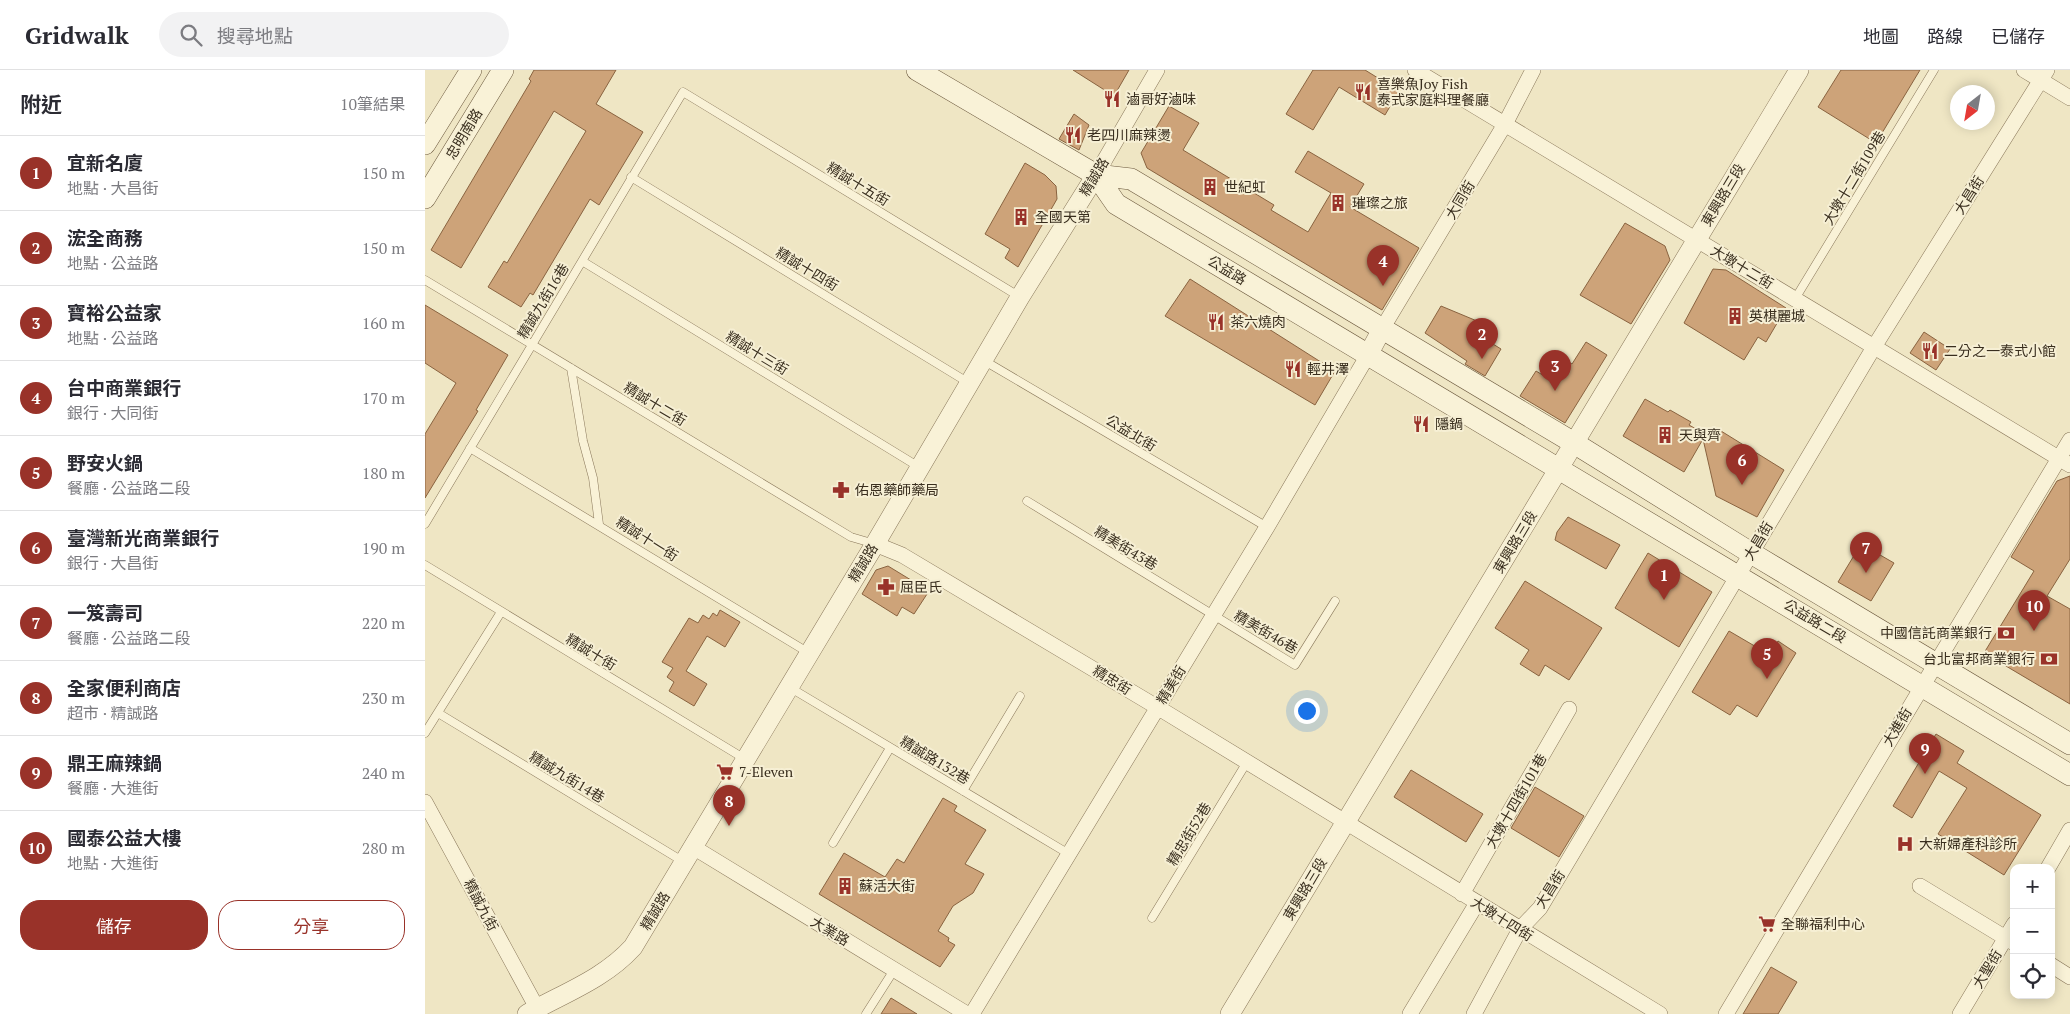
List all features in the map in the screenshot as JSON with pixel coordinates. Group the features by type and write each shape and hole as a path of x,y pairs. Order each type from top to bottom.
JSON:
{"main road":[{"name":"忠明南路","path":"425,144 471,70"},
{"name":"忠明南路","path":"425,198 503,70"},
{"name":"公益路","path":"917,70 1096,175 1131,179 1574,443"},
{"name":"公益路","path":"1096,175 1116,204 1559,468"},
{"name":"公益路二段","path":"1574,443 1751,553 2070,744"},
{"name":"公益路二段","path":"1559,468 2070,774"}],"street":[{"name":"精誠路","path":"532,1011 604,973 619,962 633,947 1157,70"},
{"name":"大墩十二街","path":"1415,70 2064,461"},
{"name":"大同街","path":"1382,329 1505,124 1533,70"},
{"name":"東興路三段","path":"1230,1014 1799,70"},
{"path":"2024,70 2043,75 2070,98"},
{"name":"大昌街","path":"1474,1014 1520,929 1540,908 1874,347 2043,75"},
{"path":"1368,355 1382,329"},
{"name":"精美街","path":"972,1014 1267,527 1368,355"},
{"name":"大進街","path":"1726,1014 1935,663 2064,461 2070,440"},
{"name":"精忠街","path":"875,544 902,555 1157,707 1345,823"},
{"name":"大墩十四街101巷","path":"1462,894 1569,709"},
{"name":"精誠九街","path":"425,802 532,1011"},
{"name":"大墩十四街","path":"1345,823 1660,1014"},
{"path":"2049,864 2070,830"},
{"name":"大業路","path":"688,855 894,970 967,1014"},
{"path":"1920,886 2010,940"},
{"path":"1410,1014 1477,903"},
{"name":"大聖街","path":"1960,1014 2010,940"},
{"path":"2055,968 2070,977"}],"lane":[{"name":"大墩十二街109巷","path":"1795,299 1934,70"},
{"name":"精誠九街16巷","path":"425,524 683,92"},
{"name":"精誠十五街","path":"683,92 1020,297"},
{"name":"精誠十四街","path":"631,177 969,383"},
{"name":"精誠十三街","path":"582,260 919,467"},
{"name":"精誠十二街","path":"425,280 851,537 875,544"},
{"name":"公益北街","path":"983,360 1267,527"},
{"path":"571,368 583,440 593,478 599,524"},
{"name":"精誠十一街","path":"470,448 599,524 809,653"},
{"name":"精美街43巷","path":"1027,501 1213,615"},
{"name":"精誠十街","path":"425,565 745,759"},
{"name":"精美街46巷","path":"1213,615 1295,665 1335,601"},
{"path":"425,733 501,612"},
{"name":"精誠路132巷","path":"789,687 1069,854"},
{"path":"963,791 1020,696"},
{"name":"精誠九街14巷","path":"438,713 688,855"},
{"path":"833,843 890,748"},
{"name":"精忠街52巷","path":"1152,918 1247,762"},
{"path":"866,1014 894,970"}],"building":[{"path":"534,70 616,70 596,104 643,132 599,205 590,199 533,295 530,293 521,307 488,287 504,261 507,263 586,131 554,111 461,268 431,250 531,81 529,79"},
{"path":"1073,70 1129,70 1114,96"},
{"path":"1313,70 1365,70 1399,91 1385,115 1339,87 1313,130 1286,114"},
{"path":"1841,70 1920,70 1876,143 1818,107"},
{"path":"1169,106 1199,123 1183,150 1274,205 1271,210 1308,232 1331,193 1295,172 1308,151 1364,184 1350,207 1419,248 1382,310 1147,168 1141,153"},
{"name":"老四川麻辣燙","path":"1074,114 1089,125 1079,150 1059,139"},
{"name":"全國天第","path":"1025,163 1045,175 1056,186 1057,199 1018,267 1005,258 1010,249 985,234"},
{"path":"1625,223 1665,246 1670,260 1631,324 1580,295"},
{"name":"英棋麗城","path":"1713,269 1726,270 1786,308 1766,342 1758,337 1744,360 1684,323"},
{"path":"1190,279 1335,371 1315,405 1165,316"},
{"path":"425,305 508,355 476,410 478,411 425,498 425,434 456,383 425,363"},
{"path":"1441,306 1477,321 1472,331 1501,349 1485,376 1465,364 1467,361 1425,333"},
{"name":"二分之一泰式小館","path":"1924,332 1950,349 1936,370 1910,353"},
{"path":"1586,342 1607,355 1565,423 1520,396 1536,371 1551,380 1564,359 1572,364"},
{"path":"1645,399 1691,422 1689,425 1717,441 1721,431 1784,470 1757,517 1716,496 1703,439 1684,472 1623,436"},
{"path":"2070,476 2070,559 2047,596 2070,609 2070,704 1984,653 2034,571 2011,557 2057,481"},
{"path":"1568,517 1620,545 1606,569 1555,540 1557,532"},
{"path":"1861,544 1894,563 1871,601 1838,582"},
{"path":"1648,553 1712,592 1679,647 1615,608"},
{"path":"888,566 929,591 914,614 902,607 897,616 862,594 876,570"},
{"path":"1525,581 1602,628 1569,680 1545,665 1539,676 1520,664 1529,650 1495,628"},
{"path":"720,610 740,622 725,647 707,636 686,671 707,684 694,706 669,691 674,682 667,677 673,668 662,662 689,618 698,623 703,615 709,619 713,613 717,616"},
{"path":"1729,631 1770,655 1778,641 1796,653 1757,717 1737,705 1730,715 1692,692"},
{"path":"1936,734 1964,751 1957,763 2041,815 2004,875 1938,834 1967,788 1939,771 1912,818 1893,806"},
{"path":"1411,770 1483,814 1466,842 1394,797"},
{"path":"1535,787 1584,816 1559,857 1511,828"},
{"name":"蘇活大街","path":"943,798 957,806 954,811 986,830 965,864 984,874 973,893 953,906 938,931 949,938 948,941 955,945 940,967 819,894 844,853 885,877 897,859 904,863"},
{"path":"1771,967 1797,982 1778,1014 1743,1014"},
{"path":"891,998 917,1014 881,1014"}],"place":[{"name":"喜樂魚Joy Fish 泰式家庭料理餐廳","path":"1363,92"},
{"name":"滷哥好滷味","path":"1112,99"},
{"name":"老四川麻辣燙","path":"1073,135"},
{"name":"世紀虹","path":"1210,187"},
{"name":"璀璨之旅","path":"1338,203"},
{"name":"全國天第","path":"1021,217"},
{"name":"台中商業銀行","path":"1383,286"},
{"name":"英棋麗城","path":"1735,316"},
{"name":"茶六燒肉","path":"1216,322"},
{"name":"二分之一泰式小館","path":"1930,351"},
{"name":"浤全商務","path":"1482,359"},
{"name":"輕井澤","path":"1293,369"},
{"name":"寶裕公益家","path":"1555,391"},
{"name":"隱鍋","path":"1421,424"},
{"name":"天與齊","path":"1665,435"},
{"name":"臺灣新光商業銀行","path":"1742,485"},
{"name":"佑恩藥師藥局","path":"841,490"},
{"name":"一笈壽司","path":"1866,573"},
{"name":"屈臣氏","path":"886,587"},
{"name":"宜新名廈","path":"1664,600"},
{"name":"國泰公益大樓","path":"2034,631"},
{"name":"中國信託商業銀行","path":"2006,633"},
{"name":"台北富邦商業銀行","path":"2049,659"},
{"name":"野安火鍋","path":"1767,679"},
{"name":"7-Eleven","path":"725,772"},
{"name":"鼎王麻辣鍋","path":"1925,774"},
{"name":"全家便利商店","path":"729,826"},
{"name":"大新婦產科診所","path":"1905,844"},
{"name":"蘇活大街","path":"845,886"},
{"name":"全聯福利中心","path":"1767,924"}]}
